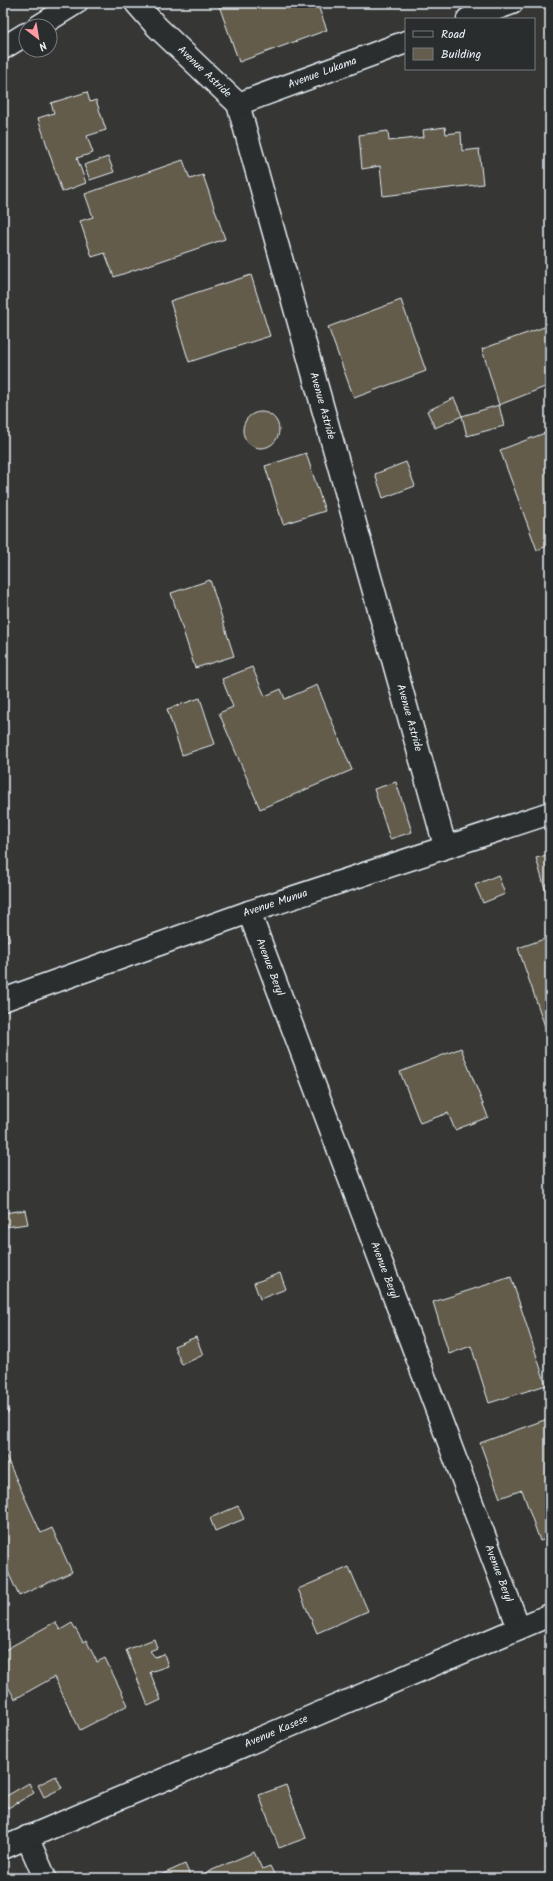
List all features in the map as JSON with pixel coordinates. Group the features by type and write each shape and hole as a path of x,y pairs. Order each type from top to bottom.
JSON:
{"street":[{"path":"52,18 76,3"},
{"name":"Avenue Astride","path":"136,3 157,26 238,104 445,846"},
{"path":"471,18 512,3"},
{"path":"3,48 18,39"},
{"name":"Avenue Lukama","path":"238,104 405,42"},
{"name":"Avenue Munua","path":"3,1000 249,912 445,846 550,813"},
{"name":"Avenue Beryl","path":"249,912 520,1628"},
{"name":"Avenue Kasese","path":"3,1848 550,1615"},
{"path":"27,1837 45,1878"}],"building":[{"path":"218,3 317,3 327,30 239,62"},
{"path":"87,92 90,102 96,100 106,130 87,136 93,153 77,158 86,183 62,192 38,118 54,113 51,103"},
{"path":"445,127 446,134 461,132 462,151 479,149 483,184 383,196 380,166 362,169 359,135 388,131 389,141 424,137 423,130"},
{"path":"108,157 114,172 90,180 84,165"},
{"path":"183,160 190,179 203,175 225,239 114,277 105,253 92,257 80,221 93,217 85,194"},
{"path":"251,275 270,336 189,362 170,301"},
{"path":"401,300 426,371 354,398 328,327"},
{"path":"550,325 550,385 499,405 482,349"},
{"path":"454,398 462,416 435,428 427,411"},
{"path":"499,405 504,426 467,436 462,416"},
{"path":"261,412 274,417 279,430 274,443 261,448 248,443 243,430 248,417"},
{"path":"550,431 550,545 537,550 500,450"},
{"path":"306,453 325,511 283,524 265,466"},
{"path":"406,462 415,486 383,498 375,474"},
{"path":"210,580 234,656 195,668 171,593"},
{"path":"252,667 265,696 281,689 285,699 317,685 352,770 260,809 219,713 233,707 222,679"},
{"path":"200,698 215,744 182,755 167,709"},
{"path":"396,782 412,832 390,839 374,789"},
{"path":"550,854 550,906 536,858"},
{"path":"498,875 505,894 483,903 475,885"},
{"path":"3,917 10,940 3,942"},
{"path":"550,937 550,1041 518,948"},
{"path":"461,1048 488,1117 455,1130 448,1113 420,1123 400,1072"},
{"path":"25,1210 28,1224 5,1227 3,1213"},
{"path":"280,1273 286,1289 260,1299 254,1283"},
{"path":"511,1277 546,1385 489,1403 471,1346 449,1354 433,1302"},
{"path":"196,1337 203,1355 182,1365 174,1346"},
{"path":"3,1399 9,1412 3,1415"},
{"path":"550,1418 550,1538 540,1541 522,1490 500,1498 480,1443"},
{"path":"3,1450 41,1533 52,1528 72,1572 19,1596 3,1561"},
{"path":"238,1506 244,1519 215,1531 210,1518"},
{"path":"349,1567 368,1611 317,1633 298,1589"},
{"path":"55,1622 60,1630 72,1623 83,1642 86,1640 97,1662 105,1658 128,1705 80,1730 54,1677 15,1699 3,1678 3,1651"},
{"path":"154,1639 157,1648 150,1651 155,1657 164,1654 168,1666 150,1672 161,1700 148,1706 126,1650"},
{"path":"56,1776 62,1788 44,1797 38,1785"},
{"path":"29,1783 34,1793 8,1808 3,1798"},
{"path":"286,1785 306,1838 279,1848 259,1795"},
{"path":"254,1852 262,1869 270,1866 276,1878 194,1878"},
{"path":"185,1864 191,1878 154,1878"}]}
